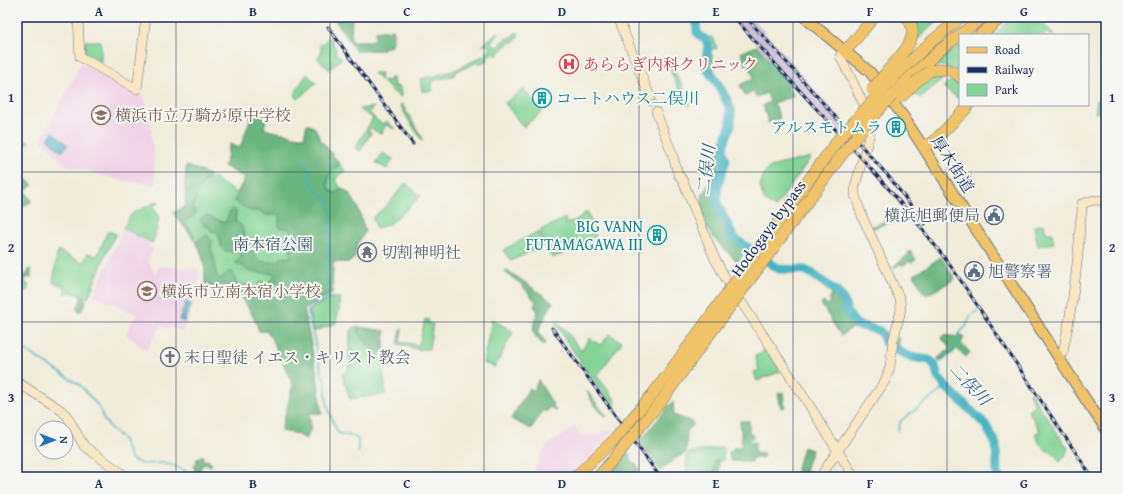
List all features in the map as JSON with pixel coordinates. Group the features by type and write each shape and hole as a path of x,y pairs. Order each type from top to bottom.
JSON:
{"highway":[{"path":"844,50 847,42 866,17"},
{"path":"844,50 851,45 874,17"},
{"path":"892,72 912,40 912,26 907,17"},
{"path":"892,72 961,17"},
{"name":"Hodogaya bypass","path":"961,34 983,17"},
{"path":"981,34 1002,17"},
{"name":"Hodogaya bypass","path":"584,477 628,423 689,354 859,132 906,81 940,50 959,35"},
{"path":"820,184 880,116 918,80 930,71 938,69 950,70 959,76"},
{"name":"Hodogaya bypass","path":"598,477 636,432 853,113 892,72"},
{"path":"923,146 928,137 959,106"},
{"path":"923,146 932,143 968,106"},
{"path":"575,477 616,438"}],"main road":[{"name":"厚木街道","path":"804,17 870,72 903,116 1106,429"}],"street":[{"path":"78,17 80,57 137,89 146,17"},
{"path":"618,17 650,97"},
{"path":"820,477 839,451 885,380 890,367 893,341 901,310 900,299 862,216 855,195 855,186 871,130 868,113 840,56 844,50"},
{"path":"656,112 672,154 678,163 683,181 714,257 743,306 782,362 854,477"},
{"path":"1058,357 1063,352 1075,290 1080,222 1083,213 1081,204 1094,200 1106,201"},
{"path":"17,382 61,410 67,416 84,446 127,477"}],"shaded area":[{"path":"732,17 751,17 756,22 863,144 859,157"},
{"name":"横浜市立万騎が原中学校","path":"83,63 143,97 145,100 151,130 156,185 119,180 66,165 41,140 81,64"},
{"path":"963,166 968,174 972,172 978,182 962,190 952,173"},
{"name":"横浜市立南本宿小学校","path":"123,229 149,242 148,245 153,249 148,261 155,274 159,266 198,269 198,294 182,332 170,327 169,329 161,326 146,351 126,334 136,314 94,295"},
{"path":"575,427 581,437 601,434 608,430 612,433 572,477 532,477 546,446"}],"green space":[{"path":"333,17 352,17 351,41 370,41 375,39 375,31 390,31 391,28 393,29 393,43 390,47 384,47 382,50 356,51"},
{"path":"911,17 945,17 933,25 914,42"},
{"path":"1014,17 1041,17 1040,20 1054,34 1047,33 994,34"},
{"path":"698,24 700,24 701,33 704,36 713,37 717,48 711,50 714,70 731,99 735,109 735,119 732,130 732,108 723,88 711,73 708,63 710,45 707,39 700,33"},
{"path":"497,32 499,34 491,42 497,48 506,38 508,39 517,32 519,36 513,43 511,41 503,48 504,49 498,52 499,54 496,56 493,53 487,57 488,60 479,64 478,62 456,72 453,76 431,81 433,91 422,91 420,79 453,71 485,55 486,52 490,50 486,44 482,46"},
{"path":"330,37 336,50 335,54 342,58 329,70 318,57 321,53 320,45"},
{"path":"85,41 101,41 101,62 85,52"},
{"path":"757,46 792,84 787,87 794,95 788,99 787,98 774,103 780,118 768,123 763,105 770,102 767,93 756,97 754,92 745,96 740,85 754,78 749,67 747,67 741,52"},
{"path":"959,46 959,70 936,65 935,63"},
{"path":"674,63 672,68 680,81 690,104 689,106 684,101 671,72 671,68"},
{"path":"946,71 943,79 920,98 912,92 928,76"},
{"path":"373,73 381,73 380,79 382,81 393,78 394,86 400,87 401,96 399,97"},
{"path":"307,74 316,83 298,99 295,97 297,89"},
{"path":"955,81 955,84 959,85 959,99 943,87 948,82"},
{"path":"524,89 542,112 523,127 505,103"},
{"path":"1106,96 1102,112 1095,113 1097,100 1102,101"},
{"path":"402,104 423,139 422,140 400,105"},
{"path":"374,107 369,112 374,118 382,124 384,122 386,123 387,121 395,129 386,125 381,134 370,128 368,131 371,133 360,151 355,148 373,118 359,109"},
{"name":"南本宿公園","path":"253,111 268,113 264,128 270,131 304,137 307,124 315,128 320,139 340,164 330,174 328,179 328,187 332,192 336,193 342,188 352,197 358,208 365,232 357,244 354,259 349,262 333,262 332,293 304,310 317,376 322,413 309,413 311,428 306,439 294,433 281,431 293,385 274,343 267,331 259,331 250,311 240,297 229,291 205,285 204,262 196,241 207,235 212,241 211,248 215,262 216,275 221,279 229,271 233,272 236,283 240,285 251,285 254,289 261,282 270,286 270,281 275,277 274,274 249,271 243,266 238,265 235,262 242,257 241,254 222,249 219,235 216,231 211,232 209,226 205,227 200,219 206,215 225,223 231,209 236,211 235,221 242,226 249,245 258,259 263,262 270,262 280,261 280,258 291,257 290,229 279,227 279,215 266,215 260,211 251,211 234,201 245,178 224,166 230,144 240,148"},
{"name":"南本宿公園","path":"307,124 315,128 320,139 345,171 335,179 340,187 350,194 358,208 365,232 357,244 354,259 349,262 333,262 332,293 304,310 317,376 322,413 309,413 311,428 306,439 294,433 281,431 293,385 267,331 259,331 253,316 244,301 236,294 205,285 204,262 201,253 197,245 173,213 186,206 186,166 206,174 237,193 245,178 224,166 230,144 242,149 287,134 294,137 304,137"},
{"path":"17,137 30,142 17,149"},
{"path":"720,149 722,150 725,160 717,185 715,202 729,234 747,249 738,262 709,232 703,216 703,193 705,193 707,186 710,185"},
{"path":"383,153 393,159 387,169 376,163"},
{"path":"811,157 775,208 764,200 760,186 764,173 770,167"},
{"path":"186,166 208,174 206,182 203,181 192,209 197,211 184,222 195,236 193,237 173,213 186,206"},
{"path":"24,179 33,185 25,191 32,201 17,211 17,189 18,185"},
{"path":"405,183 421,196 391,223 376,229 373,217 390,202"},
{"path":"158,201 159,203 154,205 159,218 153,243 123,228 133,213"},
{"path":"905,210 913,219 891,222 871,229 870,227 900,216"},
{"path":"587,211 596,236 552,258 545,245 541,230 565,218 566,224 578,219"},
{"path":"1044,224 1046,233 1052,233 1054,243 1038,246 1034,226"},
{"path":"108,231 116,234 106,253 88,298 71,292 64,294 65,286 53,283 57,255 59,251 83,263 88,253 97,256"},
{"path":"537,232 540,233 543,245 511,261 503,250"},
{"path":"911,251 916,260 911,263 910,261 902,266 901,263 894,268 894,266 909,254 908,252"},
{"path":"941,257 955,279 927,295 923,292 914,275"},
{"path":"29,269 31,269 31,278 26,277 25,283 29,285 27,292 17,287 17,275 27,275"},
{"path":"507,270 553,302 539,329 539,334 546,342 544,345 534,334 534,322 538,312 534,306 536,302 521,284 506,273 505,271"},
{"path":"831,289 839,296 848,317 855,324 859,321 870,325 872,328 881,333 887,344 893,349 898,337 899,345 903,350 901,354 888,348 876,332 851,328 841,336 821,304 824,302 827,305 831,302 829,298 832,295 830,291"},
{"path":"80,295 84,297 86,302 81,311 78,311 77,309 81,298"},
{"path":"332,298 340,298 336,323 313,332 309,311"},
{"path":"425,319 429,320 428,324 433,324 429,349 420,350 398,344 402,329 400,342 419,345"},
{"path":"492,319 513,332 495,367 483,363"},
{"path":"555,321 564,328 581,351 590,338 601,346 609,334 622,342 597,376 614,398 616,409 605,397 563,336"},
{"path":"354,327 385,331 383,370 386,394 350,399 342,374 348,371 350,333"},
{"path":"358,327 385,331 384,346 379,356 376,354 375,350 361,337"},
{"path":"959,333 964,337 961,344 970,352 966,357 956,348 940,362 938,358 950,349 941,337 945,335 957,337"},
{"path":"766,349 780,372 757,381 754,372 759,370 755,356"},
{"path":"538,380 556,411 550,407 546,412 543,410 531,429 511,419 529,388 534,390"},
{"path":"587,391 607,417 595,406"},
{"path":"783,392 785,407 781,408 778,394"},
{"path":"1030,392 1068,449 1060,462 1050,450 1048,452 1040,444 1035,434 1040,431 1028,410 1035,405 1029,393"},
{"path":"673,401 674,415 692,422 693,426 687,430 686,453 676,458 660,471 639,442"},
{"path":"740,421 749,421 749,433 753,435 753,437 749,440 749,442 755,442 755,453 764,454 763,458 752,458 751,462 731,461 728,452 733,452 733,448 739,447 742,444"},
{"path":"723,447 723,461 715,460 714,477 686,477 686,457 689,453"},
{"path":"803,447 812,450 805,470 813,473 811,477 796,477 797,467"},
{"path":"628,452 631,459 639,468 636,477 606,477"},
{"path":"202,455 203,461 208,460 212,464 211,466 206,464 200,467 201,472 212,477 195,473 194,465 197,462 196,460"},
{"path":"715,460 719,460 719,477 714,477"}],"water":[{"path":"53,132 68,145 62,152 48,139"},
{"path":"186,302 191,304 184,322 179,320"}],"waterway":[{"name":"二俣川","path":"696,17 697,32 708,44 705,67 718,84 730,108 731,124 723,151 726,160 718,184 717,194 718,206 734,238 779,269 805,270 811,273 841,296 847,312 856,324 880,331 888,346 911,357 929,360 932,362 935,366 938,377 946,387 985,424 996,444 997,475 999,477"},
{"path":"300,155 310,171 308,179 320,194 328,200 331,211 326,284 330,297 308,310 308,314 326,385 327,403 330,415 338,433 355,437 358,440 358,452"},
{"path":"940,362 953,353 956,349 959,334 966,326 971,315 977,311"},
{"path":"17,347 26,351 80,385 99,407 104,420 113,431 122,438 131,459 142,464 162,463 175,466 194,475 203,477"},
{"path":"898,431 900,422 903,419 946,387"},
{"path":"260,477 276,473 329,477"}],"tunnel":[{"path":"650,97 656,112"}],"railway":[{"path":"734,17 877,175 932,241 957,275 1092,477"},
{"path":"746,17 890,178 925,224"},
{"path":"328,27 413,144"},
{"path":"552,328 660,477"}],"place":[{"name":"あららぎ内科クリニック","path":"569,64"},
{"name":"コートハウス二俣川","path":"542,98"},
{"name":"横浜市立万騎が原中学校","path":"101,115"},
{"name":"アルスモトムラ","path":"896,127"},
{"name":"横浜旭郵便局","path":"994,215"},
{"name":"BIG VANN FUTAMAGAWA Ⅲ","path":"657,235"},
{"name":"切割神明社","path":"367,252"},
{"name":"旭警察署","path":"974,271"},
{"name":"横浜市立南本宿小学校","path":"147,291"},
{"name":"末日聖徒 イエス・キリスト教会","path":"170,357"}]}
